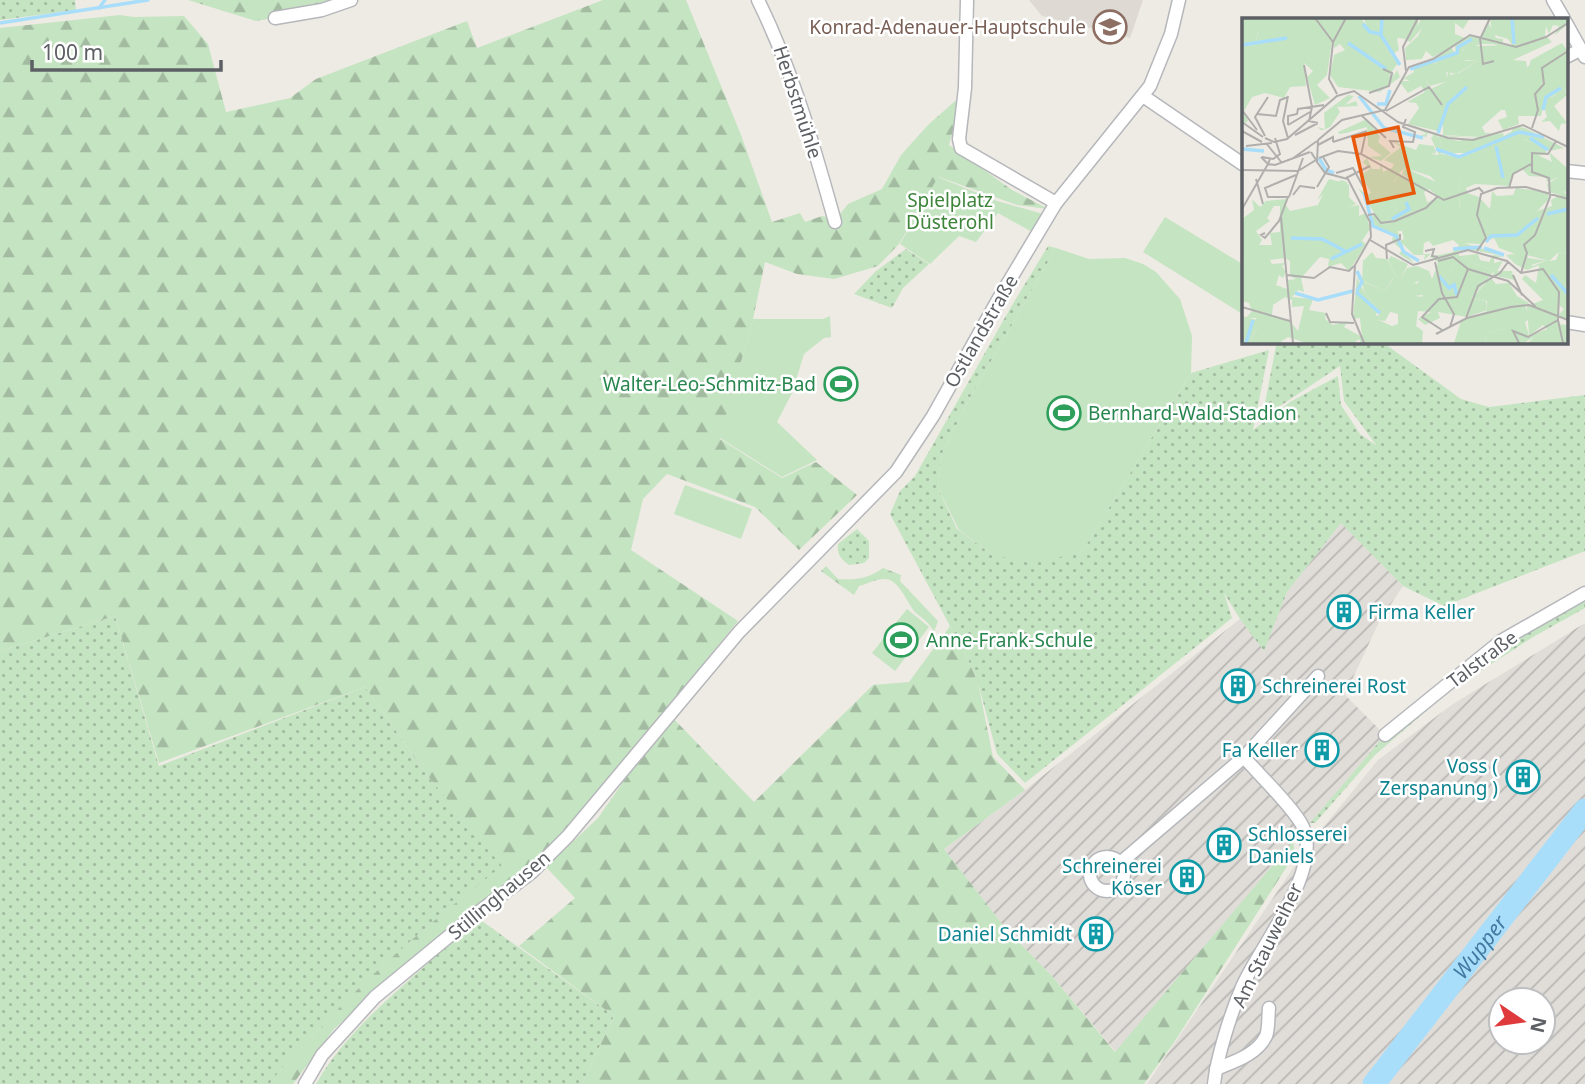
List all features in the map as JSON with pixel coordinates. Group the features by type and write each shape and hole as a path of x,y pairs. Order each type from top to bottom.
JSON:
{"street":[{"path":"275,18 322,10 351,0"},
{"name":"Herbstmühle","path":"758,0 779,42 807,125 824,209 835,222"},
{"path":"967,0 965,88 959,139 961,148 1056,203"},
{"name":"Ostlandstraße","path":"739,632 859,513 896,472 933,416 1056,203 1150,86 1171,34 1179,0"},
{"path":"1553,0 1563,18"},
{"path":"1568,26 1583,54"},
{"path":"1143,96 1242,164"},
{"name":"Talstraße","path":"1385,734 1501,641 1585,593"},
{"name":"Stillinghausen","path":"305,1084 322,1055 375,997 532,872 568,836 739,632"},
{"path":"1120,863 1244,757 1318,676"},
{"name":"Am Stauweiher","path":"1214,1084 1216,1069 1242,986 1290,902 1304,869 1304,828 1244,757"},
{"name":"Am Stauweiher","path":"1216,1069 1258,1048 1267,1035 1269,1009"}],"shaded area":[{"name":"Konrad-Adenauer-Hauptschule","path":"1029,0 1143,0 1130,38 1042,16"},
{"path":"1341,522 1403,586 1379,622 1345,695 1385,735 1116,1052 1052,976 1006,929 944,849 1025,790 1240,619 1264,650 1287,592"},
{"path":"1585,623 1585,1084 1147,1084 1308,846 1378,760 1453,704"}],"green space":[{"path":"0,0 75,0 76,10 0,20"},
{"path":"188,0 351,0 322,10 256,21"},
{"path":"603,0 686,0 741,135 772,222 800,213 805,222 822,216 836,219 848,204 882,189 901,155 928,125 962,95 949,145 1012,190 1048,209 1017,205 939,177 899,244 878,266 834,279 797,274 765,262 753,319 720,439 782,478 816,462 857,495 799,550 755,507 667,474 643,499 631,550 738,621 570,826 507,885 387,981 334,1029 293,1084 270,1084 290,1059 380,968 502,866 427,775 365,687 159,763 115,616 0,651 0,28 120,15 184,16 208,44 226,112 290,98 316,79 467,21 477,48"},
{"name":"Spielplatz Düsterohl","path":"938,177 997,201 1043,214 1032,232 998,213 976,242 959,236 930,264 900,244"},
{"path":"1165,217 1242,264 1242,314 1143,252"},
{"path":"1048,246 1056,248 970,398 942,454 938,488 957,529 994,556 1082,552 1191,373 1269,350 1253,430 1290,402 1338,376 1341,405 1360,434 1376,445 1344,401 1340,366 1262,418 1277,343 1384,343 1461,399 1489,407 1585,395 1585,551 1444,606 1403,586 1341,523 1287,592 1264,651 1224,593 1232,618 1025,783 997,754 978,683 961,643 890,514 900,491 915,476"},
{"name":"Bernhard-Wald-Stadion","path":"1056,248 1089,259 1125,258 1156,272 1180,299 1192,336 1191,373 1082,552 1039,562 994,556 959,530 938,488 942,454 970,398"},
{"path":"906,249 929,264 903,288 892,308 854,294 876,271"},
{"path":"830,316 831,337 824,338 804,354 792,393 777,422 817,460 782,477 720,438 753,319 823,319"},
{"path":"685,485 752,509 741,539 674,514"},
{"path":"857,529 869,541 869,558 864,563 849,565 840,556 838,544"},
{"path":"826,566 838,579 862,578 883,568 901,575 900,581 938,621 934,632 891,581 880,579 859,586 854,595 821,571"},
{"path":"1585,593 1585,608 1533,637 1465,681 1457,676"},
{"name":"Anne-Frank-Schule","path":"907,609 929,627 895,671 872,653"},
{"path":"115,616 159,766 365,687 427,775 503,866 381,968 290,1059 270,1084 0,1084 0,651"},
{"path":"950,626 961,643 978,683 993,757 1025,790 944,849 1006,929 1052,976 1115,1052 1293,841 1295,854 1173,1044 1144,1084 582,1084 614,1016 519,946 575,898 546,867 598,818 670,715 754,802 873,685 909,682"},
{"path":"1439,690 1446,694 1375,755 1315,823 1310,823 1385,735"},
{"path":"482,921 614,1016 582,1084 316,1084 337,1053 376,1010 449,945"}],"waterway":[{"path":"99,8 105,0"},
{"path":"0,23 148,0"},
{"name":"Wupper","path":"1374,1084 1585,810"}],"place":[{"name":"Konrad-Adenauer-Hauptschule","path":"1110,27"},
{"name":"Walter-Leo-Schmitz-Bad","path":"841,384"},
{"name":"Bernhard-Wald-Stadion","path":"1064,413"},
{"name":"Firma Keller","path":"1344,612"},
{"name":"Anne-Frank-Schule","path":"901,640"},
{"name":"Schreinerei Rost","path":"1238,686"},
{"name":"Fa Keller","path":"1322,750"},
{"name":"Voss ( Zerspanung )","path":"1523,777"},
{"name":"Schlosserei Daniels","path":"1224,845"},
{"name":"Schreinerei Köser","path":"1187,877"},
{"name":"Daniel Schmidt","path":"1096,934"}]}
